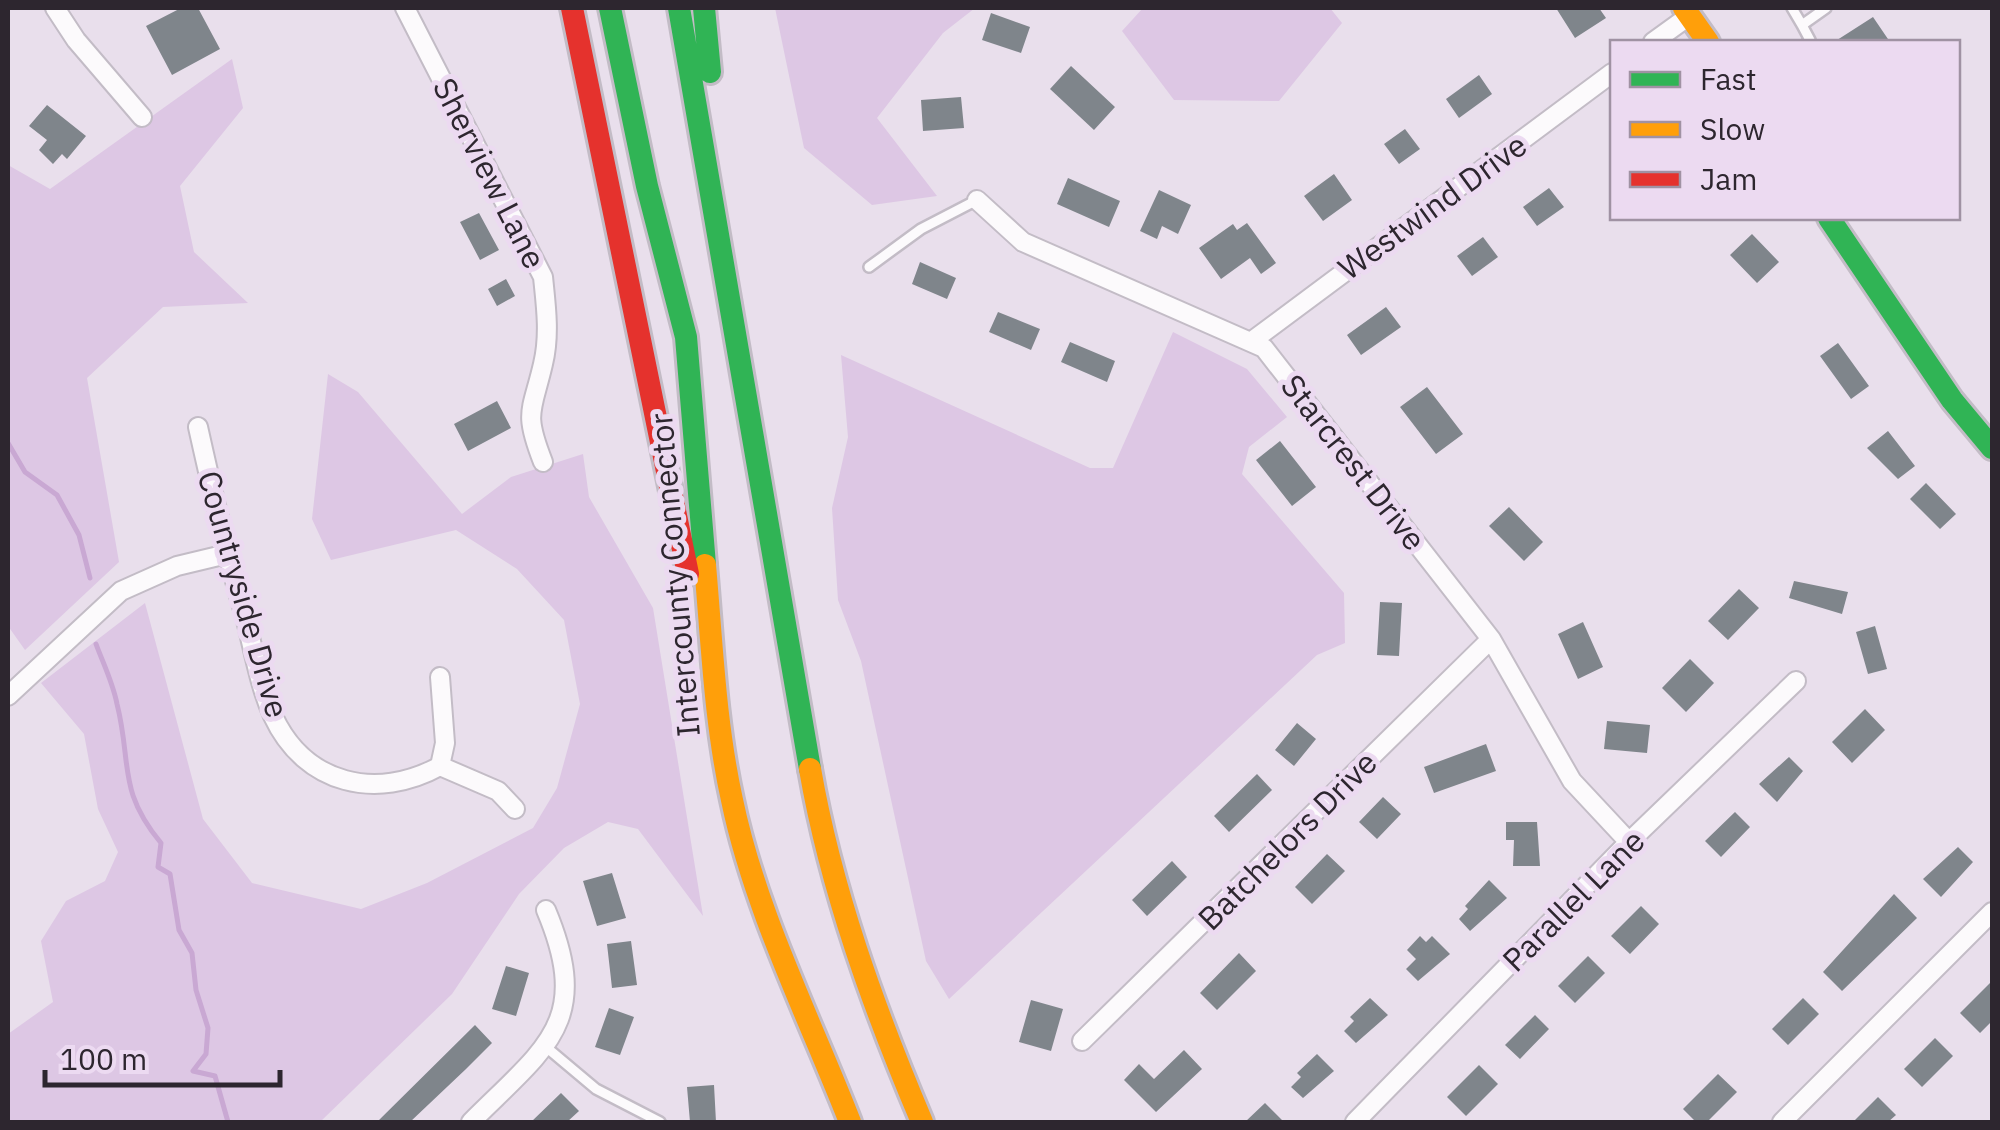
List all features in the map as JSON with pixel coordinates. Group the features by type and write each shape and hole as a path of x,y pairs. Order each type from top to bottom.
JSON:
{"main road":[{"path":"572,8 718,720"},
{"name":"Intercounty Connector","path":"610,8 648,186 686,336 718,720 732,802 752,877 850,1122"},
{"path":"679,8 823,842 894,1056 922,1122"},
{"path":"704,8 729,281"},
{"path":"1687,12 1707,40"},
{"path":"1830,220 1952,400 1992,448"}],"street":[{"path":"55,8 76,40 142,116"},
{"name":"Sherview Lane","path":"405,8 543,277 548,319 544,363 529,404 543,462"},
{"path":"1655,40 1687,12"},
{"name":"Westwind Drive","path":"1252,341 1610,73"},
{"name":"Starcrest Drive","path":"977,200 1024,242 1252,341 1306,397 1491,639 1572,780 1629,842"},
{"name":"Countryside Drive","path":"198,427 227,554 273,716 298,754 320,771 349,784 386,786 419,777 440,766"},
{"path":"8,696 121,591 177,566 227,554"},
{"name":"Batchelors Drive","path":"1082,1041 1491,639"},
{"path":"440,677 445,743 440,766 498,791 516,809"},
{"name":"Parallel Lane","path":"1354,1122 1629,842 1796,681"},
{"path":"471,1122 546,1047 565,1005 564,954 546,910"},
{"path":"1782,1122 1992,912"}],"lane":[{"path":"1792,8 1810,40"},
{"path":"1802,25 1826,8"},
{"path":"869,267 921,229 977,200"},
{"path":"546,1047 596,1089 660,1122"}],"shaded area":[{"path":"775,8 975,8 943,33 877,118 937,196 872,205 804,148"},
{"path":"1143,8 1330,8 1342,23 1279,101 1174,100 1122,31"},
{"path":"232,59 243,108 180,186 194,252 248,303 163,307 87,378 119,562 25,650 8,626 8,165 50,189"},
{"path":"1173,332 1247,369 1287,417 1249,447 1242,474 1344,593 1345,643 1317,655 949,999 926,961 861,661 838,600 832,508 848,437 841,355 1090,468 1113,468"},
{"path":"328,374 358,392 462,514 511,477 583,454 589,497 653,608 703,916 638,829 608,822 564,848 519,894 452,994 320,1122 8,1122 8,1034 53,1002 41,941 66,901 105,881 118,852 98,809 84,734 41,683 145,603 203,819 252,883 361,909 427,883 533,828 557,788 580,704 564,620 517,569 456,530 331,560 312,519"}],"building":[{"path":"181,8 198,8 220,49 172,75 146,26"},
{"path":"1556,8 1599,8 1606,18 1575,38"},
{"path":"991,13 1030,27 1021,53 982,40"},
{"path":"1873,17 1889,40 1837,40"},
{"path":"1071,66 1115,107 1094,130 1050,89"},
{"path":"1479,75 1492,94 1459,118 1446,99"},
{"path":"961,97 964,128 923,131 921,100"},
{"path":"47,105 86,136 67,159 62,154 53,164 39,150 47,140 29,126"},
{"path":"1405,129 1420,149 1399,164 1384,144"},
{"path":"1334,174 1352,200 1323,221 1304,196"},
{"path":"1068,178 1120,201 1109,227 1057,204"},
{"path":"1549,188 1564,207 1537,226 1523,207"},
{"path":"1159,190 1191,205 1178,234 1162,226 1157,239 1140,231"},
{"path":"479,213 499,250 480,260 460,222"},
{"path":"1247,223 1276,263 1261,274 1250,258 1221,279 1199,248 1233,224 1237,230"},
{"path":"1752,234 1779,262 1757,283 1730,255"},
{"path":"1483,237 1498,257 1472,276 1457,256"},
{"path":"920,262 956,278 947,299 912,284"},
{"path":"506,279 515,296 497,306 488,289"},
{"path":"1386,307 1401,327 1361,355 1347,335"},
{"path":"998,312 1040,329 1031,350 989,332"},
{"path":"1070,342 1115,361 1107,382 1061,362"},
{"path":"1838,343 1869,386 1851,399 1820,356"},
{"path":"1427,387 1463,434 1436,454 1400,407"},
{"path":"497,401 511,428 468,451 454,424"},
{"path":"1888,431 1915,466 1898,479 1867,448"},
{"path":"1280,441 1316,487 1292,506 1256,460"},
{"path":"1926,483 1956,514 1940,529 1910,499"},
{"path":"1509,507 1543,542 1524,561 1489,526"},
{"path":"1794,581 1848,592 1842,614 1789,598"},
{"path":"1739,589 1759,608 1728,640 1708,621"},
{"path":"1380,602 1402,603 1399,656 1377,655"},
{"path":"1583,622 1603,667 1578,679 1558,634"},
{"path":"1875,626 1887,669 1868,674 1856,632"},
{"path":"1690,659 1714,683 1686,712 1662,688"},
{"path":"1865,709 1885,730 1852,763 1832,742"},
{"path":"1607,721 1650,725 1647,753 1604,749"},
{"path":"1297,723 1316,739 1294,766 1275,750"},
{"path":"1486,744 1496,771 1434,793 1424,767"},
{"path":"1789,757 1803,771 1777,802 1759,784"},
{"path":"1257,774 1272,790 1229,832 1214,816"},
{"path":"1383,797 1401,814 1377,839 1359,822"},
{"path":"1735,812 1750,827 1721,857 1705,841"},
{"path":"1506,822 1537,822 1540,866 1513,866 1514,840 1506,840"},
{"path":"1958,847 1973,862 1941,897 1923,879"},
{"path":"1327,854 1345,871 1312,904 1295,887"},
{"path":"1172,861 1187,877 1147,916 1132,900"},
{"path":"612,873 626,918 597,926 583,881"},
{"path":"1489,880 1507,898 1470,931 1459,919 1468,909 1465,906"},
{"path":"1894,894 1917,918 1842,991 1823,972"},
{"path":"1641,906 1659,924 1630,954 1611,936"},
{"path":"1420,936 1426,942 1432,936 1450,954 1418,981 1406,969 1416,959 1407,950"},
{"path":"631,941 637,985 612,988 607,944"},
{"path":"1239,953 1256,971 1217,1010 1200,993"},
{"path":"1588,956 1605,973 1575,1003 1558,986"},
{"path":"506,966 529,973 516,1016 492,1009"},
{"path":"1992,981 1992,1021 1980,1033 1960,1013"},
{"path":"1370,998 1388,1015 1356,1043 1344,1031 1354,1021 1350,1017"},
{"path":"1803,998 1819,1014 1788,1045 1772,1029"},
{"path":"1031,1000 1063,1009 1051,1051 1019,1042"},
{"path":"609,1008 634,1017 620,1055 595,1047"},
{"path":"1535,1015 1549,1029 1520,1059 1505,1045"},
{"path":"475,1025 492,1043 466,1069 410,1122 377,1122"},
{"path":"1935,1038 1953,1056 1922,1087 1904,1069"},
{"path":"1184,1050 1202,1069 1156,1112 1124,1080 1139,1064 1154,1079"},
{"path":"1317,1054 1334,1071 1303,1098 1291,1087 1301,1077 1297,1073"},
{"path":"1479,1065 1498,1084 1466,1116 1447,1097"},
{"path":"1718,1074 1737,1092 1707,1122 1696,1122 1683,1109"},
{"path":"714,1085 716,1122 690,1122 687,1087"},
{"path":"561,1093 579,1111 567,1122 531,1122"},
{"path":"1878,1097 1896,1115 1888,1122 1853,1122"},
{"path":"1265,1103 1284,1122 1245,1122"}],"waterway":[{"path":"8,443 25,472 57,495 79,535 90,578"},
{"path":"96,644 115,696 132,791 161,843 158,867 170,874 179,930 192,953 196,990 208,1028 206,1054 193,1071 215,1076 228,1122"}],"traffic: fast":[{"path":"610,8 647,186 686,337 705,565"},
{"path":"679,8 810,769"},
{"path":"704,8 710,72"},
{"path":"1830,220 1952,400 1992,448"}],"traffic: slow":[{"path":"1684,8 1707,40"},
{"path":"705,565 722,742 742,841 784,963 850,1122"},
{"path":"810,769 856,949 922,1122"}],"traffic: jam":[{"path":"572,8 688,574"}]}
